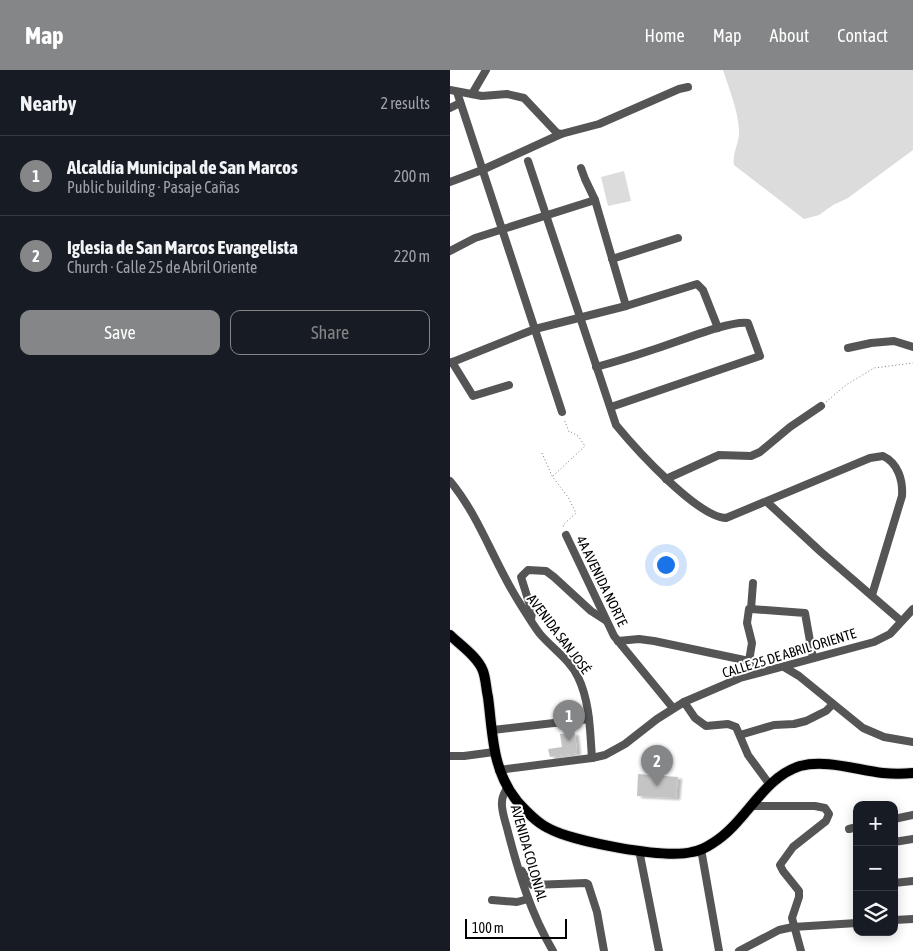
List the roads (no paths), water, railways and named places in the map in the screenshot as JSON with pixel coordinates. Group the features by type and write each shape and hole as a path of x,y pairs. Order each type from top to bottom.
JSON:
{"main road":[{"path":"450,635 483,670 493,730 494,752 499,770 508,788 534,819 547,828 567,836 668,854 691,853 722,837 770,785 791,770 807,765 828,764 890,773 913,773"}],"street":[{"path":"472,94 486,70"},
{"path":"450,182 482,170 561,134 599,124 679,89 688,87"},
{"path":"453,91 482,96 507,94 524,98 557,134 561,134"},
{"path":"453,91 460,103 562,412"},
{"path":"450,108 460,103"},
{"path":"528,161 616,425 666,479 708,513 717,518 726,518 870,458 883,456 893,464 900,477 902,496 872,595"},
{"path":"581,168 584,179 595,200 626,306"},
{"path":"450,251 475,238 547,217 595,200"},
{"path":"612,259 678,238"},
{"path":"509,385 473,396 451,363 535,329 626,306 697,284 703,290 718,328"},
{"path":"596,367 718,328 748,322 760,356 611,407"},
{"path":"848,348 894,341 913,347"},
{"path":"666,479 719,456 751,456 760,452 790,427 821,406"},
{"name":"AVENIDA SAN JOSÉ","path":"450,481 462,496 488,542 507,584 540,634 577,675 586,698 592,758"},
{"path":"767,502 821,552 901,621"},
{"name":"4A AVENIDA NORTE","path":"566,536 606,621 618,641 673,708"},
{"path":"532,620 532,612 521,577 528,570 546,571 591,611 606,621"},
{"path":"753,583 751,609 749,609 747,623 752,642 749,661 753,674"},
{"path":"751,609 805,613 813,658"},
{"name":"CALLE 25 DE ABRIL ORIENTE","path":"499,770 605,755 625,744 684,702 740,678 874,642 890,634 913,609"},
{"path":"618,641 638,639 654,641 749,661"},
{"path":"784,667 799,676 863,728 884,737 913,742"},
{"path":"684,702 700,723 706,726 732,725 736,727 748,755 770,785"},
{"path":"740,735 774,725 806,721 826,711 833,704"},
{"path":"493,730 589,719"},
{"path":"450,758 494,752"},
{"name":"AVENIDA COLONIAL","path":"508,788 503,795 502,806 515,858 539,926 553,951"},
{"path":"751,806 815,806 825,808 829,814 826,821 793,847 780,865 799,891 799,897 792,918 793,927 803,951"},
{"path":"898,818 913,815"},
{"path":"898,841 913,839"},
{"path":"701,849 719,951"},
{"path":"639,850 659,951"},
{"path":"515,858 532,885 588,884 597,912 604,951"},
{"path":"898,883 913,881"},
{"path":"492,900 517,902 528,899"},
{"path":"898,920 913,918"},
{"path":"739,951 779,930 793,927 853,923"}],"place":[{"name":"Alcaldía Municipal de San Marcos","path":"569,741"},
{"name":"Iglesia de San Marcos Evangelista","path":"657,786"}]}
